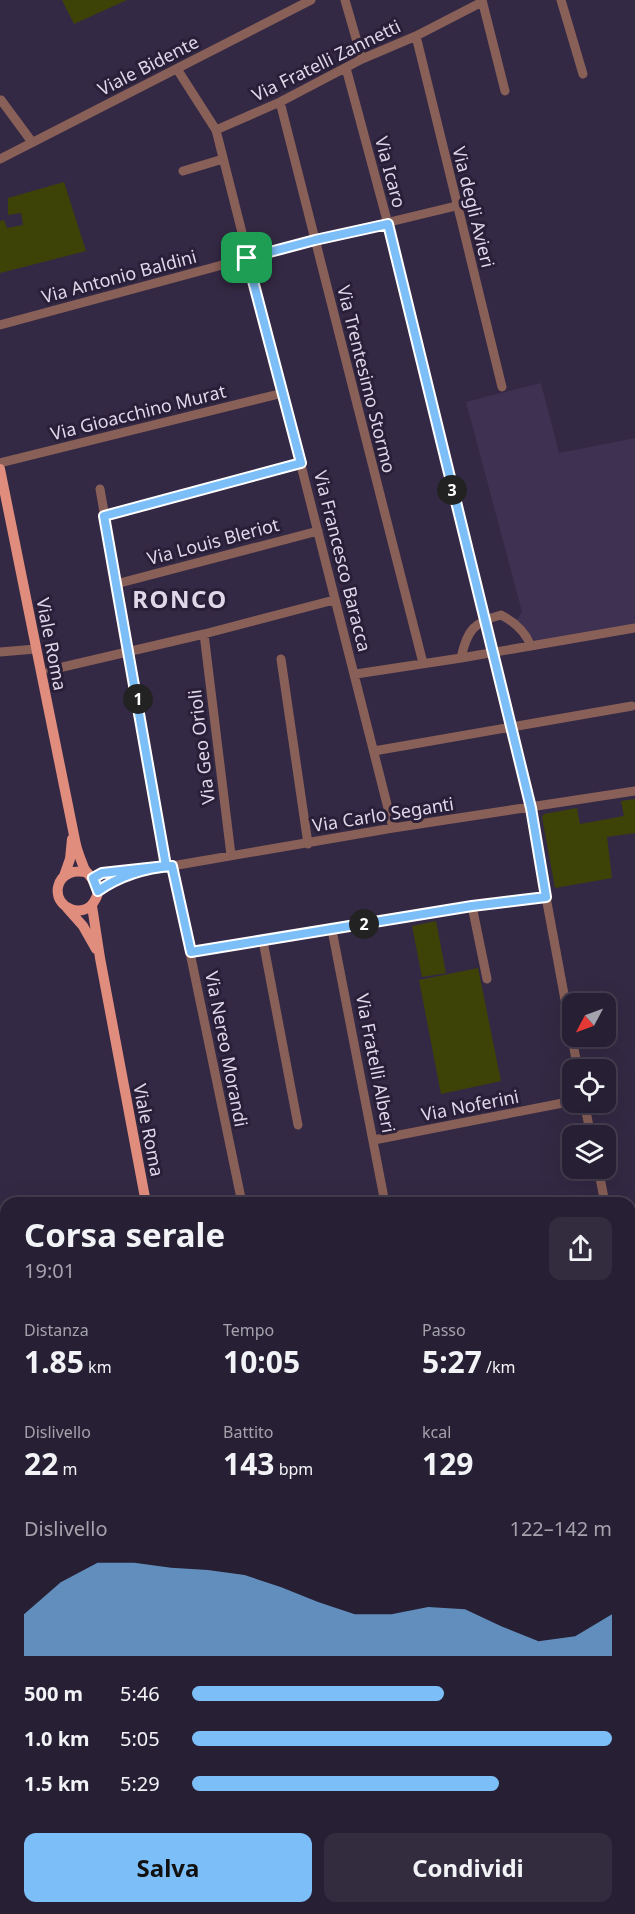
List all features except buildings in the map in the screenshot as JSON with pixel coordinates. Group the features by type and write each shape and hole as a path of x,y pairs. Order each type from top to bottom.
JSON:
{"main road":[{"name":"Viale Roma","path":"0,469 72,826 80,857 90,875"},
{"name":"Viale Roma","path":"64,876 71,851 72,826"},
{"path":"76,871 90,875 98,891 92,906 80,911 67,908 59,899 58,893 58,886 64,876 76,871"},
{"name":"Viale Roma","path":"92,906 99,956 145,1197"},
{"name":"Viale Roma","path":"67,908 83,926 99,956"}],"street":[{"name":"Viale Bidente","path":"0,159 311,0"},
{"path":"345,0 362,59"},
{"path":"561,0 583,74"},
{"path":"482,1 505,91"},
{"name":"Via Fratelli Zannetti","path":"216,130 280,102 482,1"},
{"name":"Via degli Avieri","path":"416,36 502,387"},
{"name":"Via Icaro","path":"346,68 388,224 531,808 576,1059"},
{"name":"Via Francesco Baracca","path":"177,69 216,130 334,600 356,674 393,828"},
{"path":"1,100 32,142"},
{"name":"Via Trentesimo Stormo","path":"280,102 423,663"},
{"path":"183,171 223,159"},
{"name":"Via Antonio Baldini","path":"0,325 315,240 456,206"},
{"name":"Via Gioacchino Murat","path":"0,463 283,393"},
{"path":"104,516 301,463"},
{"name":"Via Nereo Morandi","path":"100,489 169,866 191,952 241,1197"},
{"name":"Via Louis Bleriot","path":"116,584 318,531"},
{"path":"50,669 130,652 334,600"},
{"path":"462,658 465,641 473,627 484,620 501,615 513,621 527,636 531,646"},
{"path":"356,674 635,628"},
{"name":"Via Geo Orioli","path":"204,634 231,855"},
{"path":"0,652 36,649"},
{"path":"281,659 308,844"},
{"path":"374,751 632,706"},
{"name":"Via Carlo Seganti","path":"90,875 137,871 393,828 635,791"},
{"name":"Via Carlo Seganti","path":"98,891 122,876 137,871"},
{"path":"191,952 472,906 546,897"},
{"path":"472,906 487,980"},
{"name":"Via Fratelli Alberi","path":"332,930 385,1197"},
{"path":"263,941 298,1125"},
{"name":"Via Noferini","path":"374,1140 562,1103"},
{"path":"600,1179 604,1197"}],"shaded area":[{"path":"541,383 559,453 635,438 635,625 536,641 516,621 522,612 466,402"}],"green space":[{"path":"62,0 127,0 74,24"},
{"path":"64,182 86,251 0,273 0,221 4,220 7,228 23,225 21,213 8,215 8,198"},
{"path":"635,799 635,833 607,837 612,878 555,888 542,817 544,814 577,808 580,824 624,816 621,801"},
{"path":"436,921 446,973 422,977 412,926"},
{"path":"478,968 501,1081 441,1094 419,980"}],"district":[{"name":"RONCO","path":"180,598"}],"route":[{"path":"247,258 301,463 104,516 130,652 166,866 137,871 102,873 93,878 98,891 122,876 137,871 172,866 191,952 472,906 546,897 531,808 388,224 247,258"}]}
